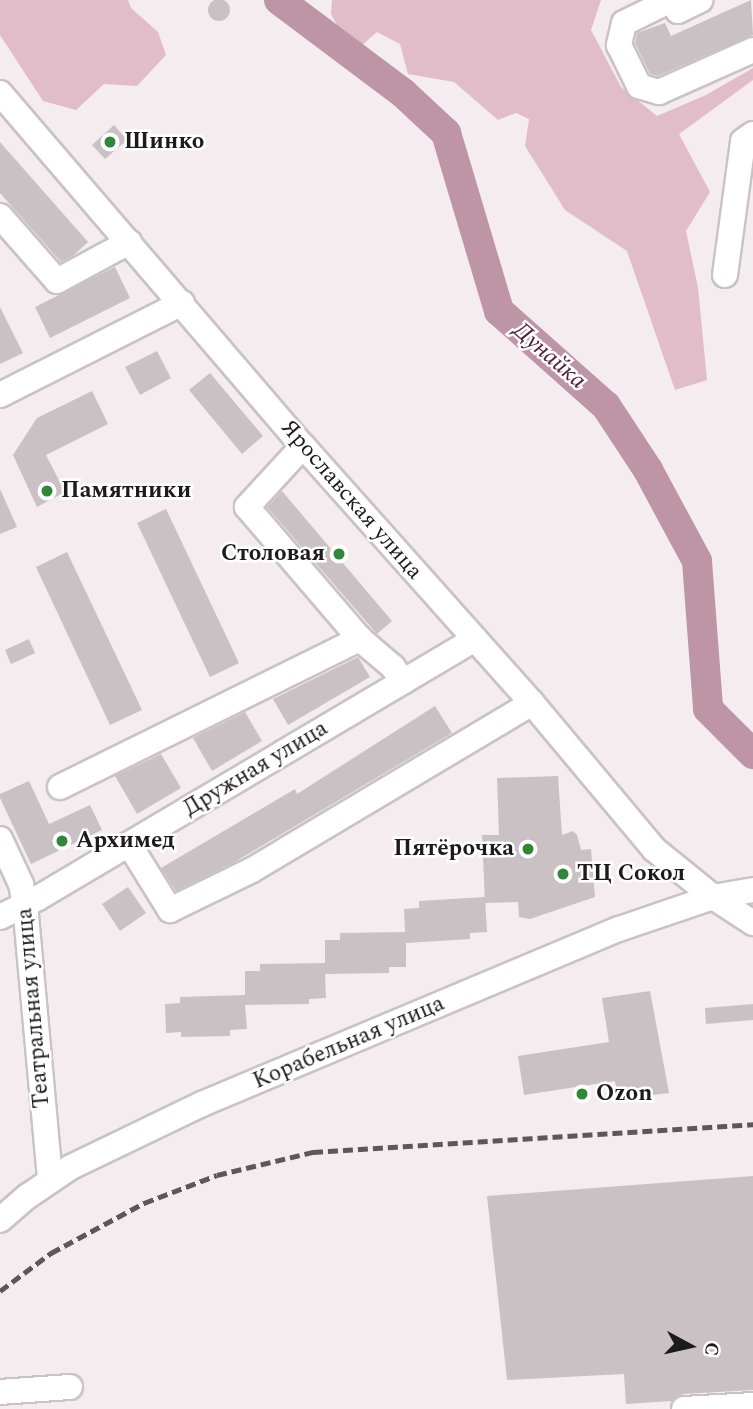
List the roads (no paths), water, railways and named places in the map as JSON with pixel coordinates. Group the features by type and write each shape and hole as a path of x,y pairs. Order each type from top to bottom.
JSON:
{"street":[{"path":"701,0 678,11 672,0 624,23 620,45 639,86 659,92 753,50"},
{"name":"Ярославская улица","path":"0,93 303,446 532,703 654,849 713,897 753,923"},
{"path":"725,275 743,141 753,134"},
{"path":"0,216 57,281 129,242"},
{"path":"0,395 182,303"},
{"path":"303,446 247,507 360,639 393,667 403,682"},
{"path":"60,787 360,639"},
{"name":"Дружная улица","path":"0,917 129,844 475,639"},
{"path":"129,844 170,910 252,870 532,703"},
{"name":"Театральная улица","path":"0,839 21,884 25,904 50,1181"},
{"name":"Корабельная улица","path":"0,1220 50,1181 126,1139 212,1100 619,929 713,897 753,890"},
{"path":"0,1392 70,1387"},
{"path":"684,1409 753,1405"}],"waterway":[{"name":"Дунайка","path":"279,0 403,93 446,133 499,311 606,406 648,470 697,561 708,709 753,754"}],"railway":[{"path":"0,1291 51,1253 144,1203 217,1175 313,1152 753,1124"}],"place":[{"name":"Шинко","path":"110,142"},
{"name":"Памятники","path":"47,491"},
{"name":"Столовая","path":"339,554"},
{"name":"Архимед","path":"62,841"},
{"name":"Пятёрочка","path":"528,849"},
{"name":"ТЦ Сокол","path":"563,874"},
{"name":"Ozon","path":"582,1094"}]}
